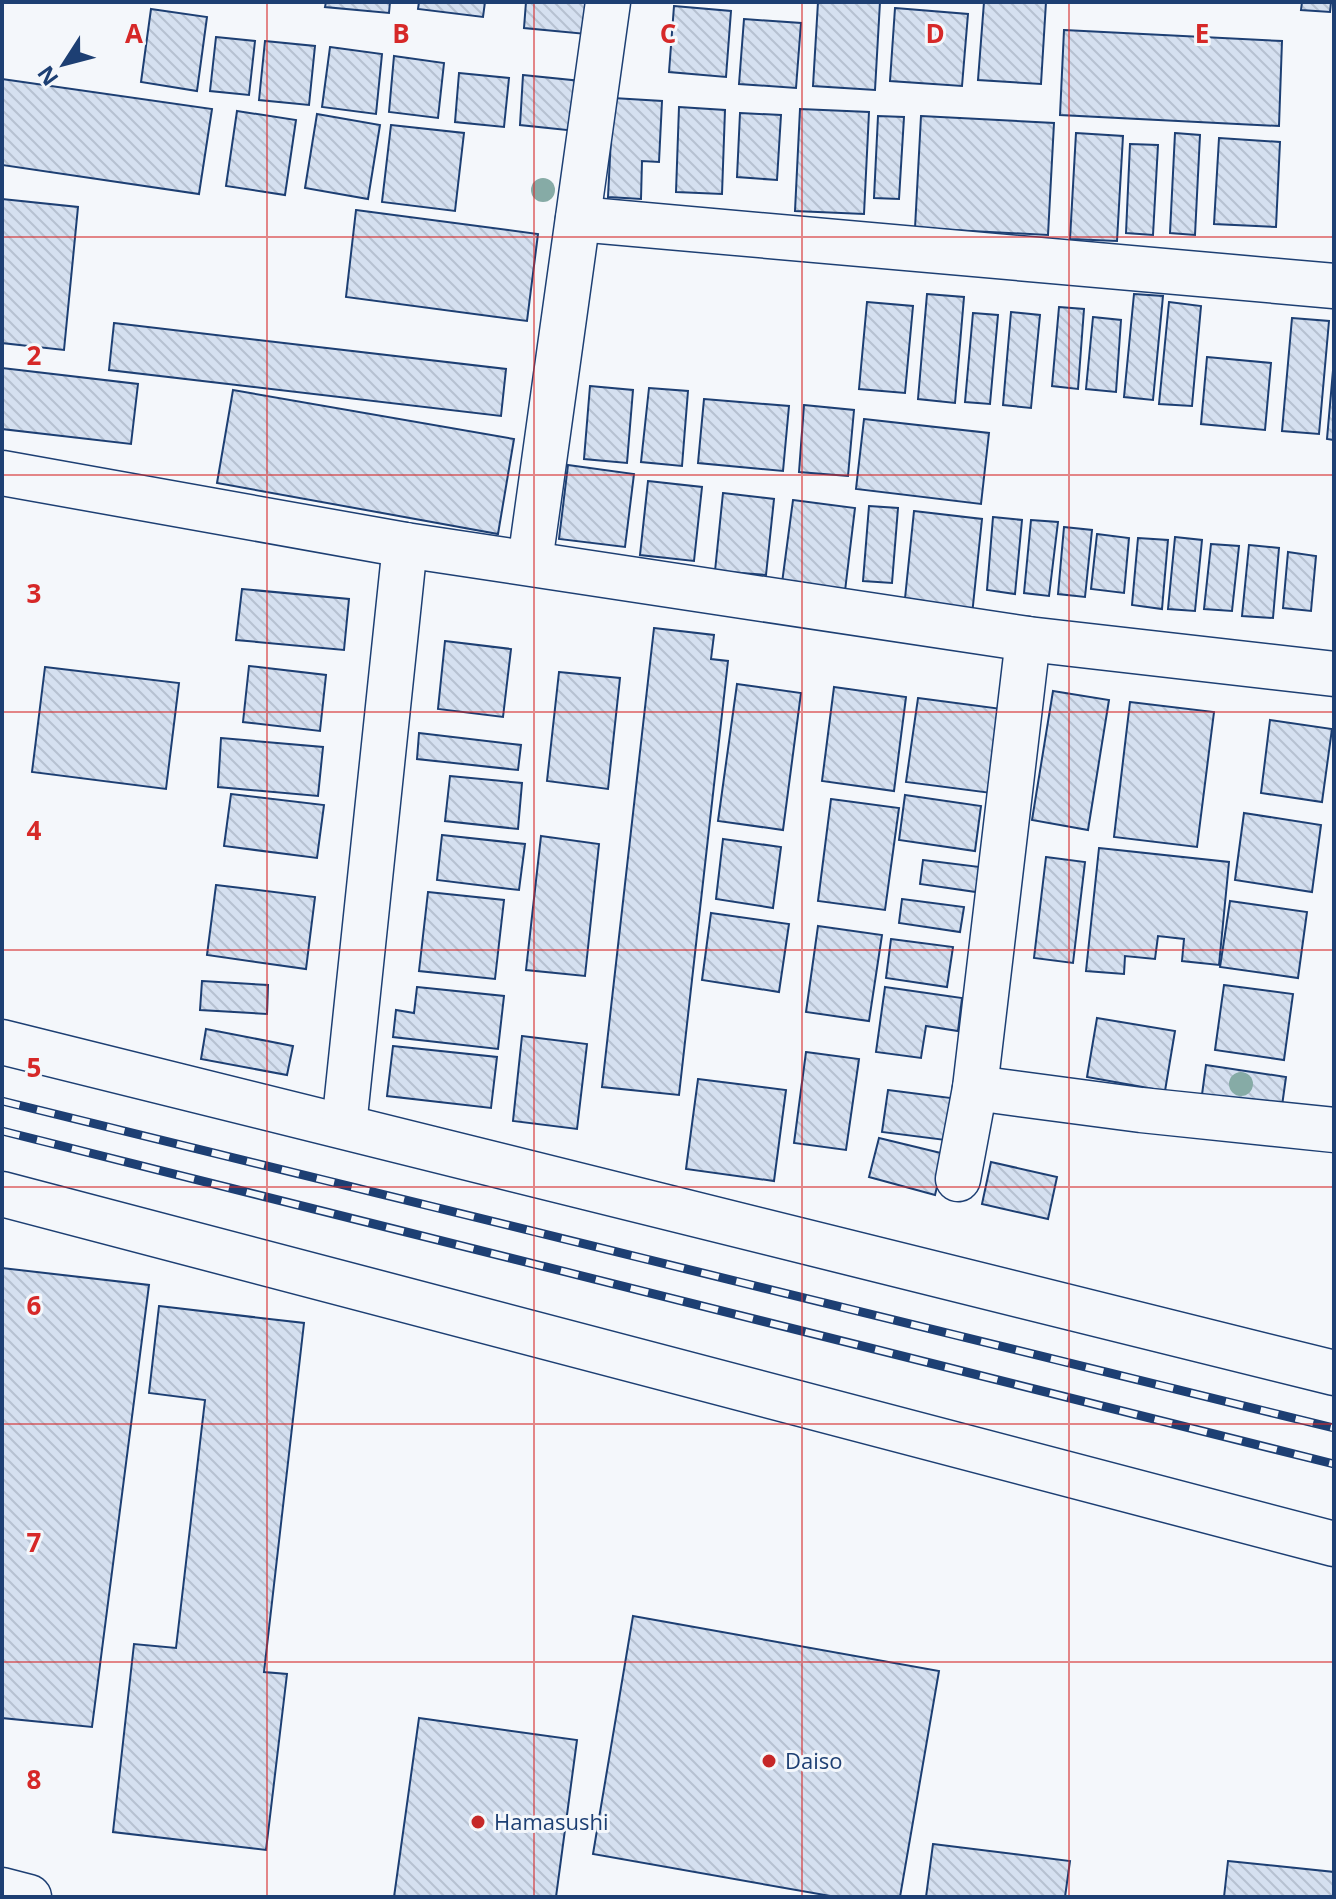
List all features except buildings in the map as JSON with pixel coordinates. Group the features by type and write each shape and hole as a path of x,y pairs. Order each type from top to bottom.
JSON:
{"street":[{"path":"530,562 608,2"},
{"path":"578,219 1334,286"},
{"path":"2,473 405,545 1028,639 1334,674"},
{"path":"344,1126 405,545"},
{"path":"958,1179 975,1088 1028,639"},
{"path":"2,1042 1334,1373"},
{"path":"975,1088 1141,1110 1334,1130"},
{"path":"2,1194 1334,1544"},
{"path":"2,1890 29,1897"}],"railway":[{"path":"2,1101 1334,1428"},
{"path":"2,1131 1334,1464"}],"place":[{"name":"Daiso","path":"769,1761"},
{"name":"Hamasushi","path":"478,1822"}]}
